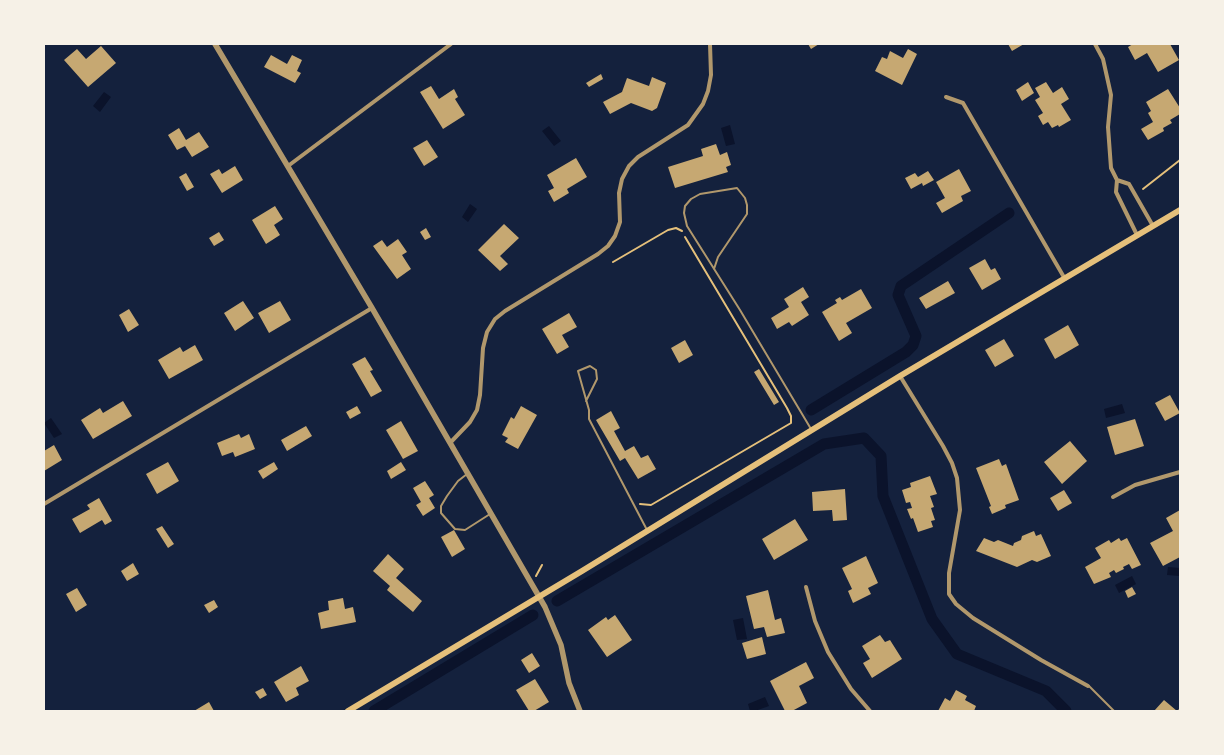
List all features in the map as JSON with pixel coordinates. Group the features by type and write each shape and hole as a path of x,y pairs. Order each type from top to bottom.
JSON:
{"main road":[{"path":"348,711 539,595 648,531 900,376 1066,279 1180,210"}],"street":[{"path":"214,44 372,308 539,595 557,632 569,683 580,711"},
{"path":"288,166 452,44"},
{"path":"450,443 470,422 477,410 480,395 483,348 487,332 495,319 504,311 598,254 608,246 615,236 620,222 619,193 622,179 629,166 638,157 688,125 703,104 708,91 710,75 710,44"},
{"path":"1095,44 1103,59 1112,95 1108,127 1111,168 1117,180 1116,192 1137,235"},
{"path":"946,97 963,103 1066,279"},
{"path":"1117,180 1129,184 1154,226"},
{"path":"44,504 372,308"},
{"path":"900,376 943,446 952,463 957,478 960,510 949,573 949,594 956,604 972,618 1041,660 1088,686"},
{"path":"1113,497 1135,485 1180,472"},
{"path":"806,587 815,621 828,652 851,689 870,711"}],"lane":[{"path":"714,269 718,258 747,214 745,198 737,188 700,194 691,199 685,206 684,213 687,226 812,430"},
{"path":"586,401 597,379 596,370 590,366 578,371 589,419 648,531"},
{"path":"468,474 458,481 447,496 441,506 441,513 455,529 465,530 491,514"},
{"path":"1088,686 1114,711"}],"path":[{"path":"1143,188 1180,160"},
{"path":"613,262 668,230 676,228 682,231 787,408 792,420 789,426 671,495 651,505 640,504"},
{"path":"536,576 542,565"}],"water":[{"path":"104,92 111,97 100,112 93,106"},
{"path":"730,125 735,144 726,146 721,128"},
{"path":"549,126 561,141 554,146 542,131"},
{"path":"470,204 477,209 468,222 462,217"},
{"path":"1122,404 1125,413 1106,418 1104,409"},
{"path":"51,418 62,434 54,438 44,423"},
{"path":"1168,567 1180,568 1180,576 1167,575"},
{"path":"1132,576 1136,584 1119,593 1115,585"},
{"path":"743,618 747,639 737,640 733,620"},
{"path":"765,697 769,706 755,711 750,711 748,704"}],"building":[{"path":"808,44 819,44 811,49"},
{"path":"1008,44 1024,44 1012,51"},
{"path":"1133,44 1170,44 1179,60 1158,72 1147,53 1135,60 1128,47"},
{"path":"101,46 116,63 88,87 64,60 77,49 86,59"},
{"path":"908,49 917,54 902,85 875,71 882,57 887,59 890,51 903,58"},
{"path":"271,55 287,64 292,55 302,60 297,71 301,73 295,83 264,67"},
{"path":"601,74 603,79 589,87 586,83"},
{"path":"652,77 666,83 657,108 652,111 631,103 610,114 603,102 622,92 627,78 649,86"},
{"path":"1028,82 1034,93 1022,101 1016,90"},
{"path":"1046,82 1053,93 1062,87 1069,99 1061,104 1071,120 1059,127 1058,125 1052,128 1048,122 1043,125 1038,116 1043,113 1035,100 1040,97 1035,88"},
{"path":"431,86 439,99 454,89 458,97 455,99 465,115 443,129 420,92"},
{"path":"1168,89 1180,108 1180,114 1170,120 1172,123 1163,128 1164,131 1148,140 1141,129 1153,122 1148,113 1151,111 1146,102"},
{"path":"179,128 186,140 199,132 209,147 192,157 185,146 177,150 168,135"},
{"path":"427,140 438,157 424,166 413,148"},
{"path":"716,144 720,155 727,152 731,165 726,167 728,172 675,188 668,167 703,156 701,149"},
{"path":"576,158 587,177 567,189 569,193 554,202 548,191 554,188 547,175"},
{"path":"235,166 243,180 222,193 210,174 219,169 222,174"},
{"path":"959,169 971,191 961,196 963,201 942,213 936,203 945,198 936,182"},
{"path":"928,171 934,180 923,186 922,183 911,189 905,178 915,173 918,177"},
{"path":"186,173 194,187 187,191 179,177"},
{"path":"275,206 283,219 274,225 280,235 266,244 252,220"},
{"path":"504,224 519,238 500,256 508,264 500,271 478,250"},
{"path":"426,228 431,237 425,240 420,232"},
{"path":"219,232 224,240 214,246 209,238"},
{"path":"398,239 407,252 402,255 411,269 397,279 373,246 382,240 387,247"},
{"path":"985,259 991,270 995,268 1001,279 982,290 969,268"},
{"path":"948,281 955,293 926,309 919,298"},
{"path":"803,287 809,297 801,302 809,315 792,326 789,322 777,329 771,318 789,307 784,299"},
{"path":"861,289 872,308 846,323 852,333 839,341 822,312 837,303 835,300 840,297 842,300"},
{"path":"243,301 254,318 235,331 224,313"},
{"path":"280,301 291,320 269,333 258,313"},
{"path":"129,309 139,325 128,332 119,315"},
{"path":"569,313 577,327 562,335 569,347 557,354 542,329"},
{"path":"1068,325 1079,345 1055,359 1044,339"},
{"path":"1004,339 1014,356 995,367 985,350"},
{"path":"685,340 693,355 679,363 671,348"},
{"path":"195,345 203,360 169,379 158,360 180,347 183,352"},
{"path":"365,357 373,370 370,371 382,391 371,397 352,364"},
{"path":"759,369 779,402 774,405 754,372"},
{"path":"1170,395 1180,413 1165,421 1155,403"},
{"path":"123,401 132,416 93,439 81,420 100,408 103,413"},
{"path":"357,406 361,413 350,419 346,412"},
{"path":"521,406 537,415 518,449 505,442 508,438 502,435 511,417 514,419"},
{"path":"611,411 620,428 614,431 625,451 634,446 641,458 648,455 656,469 638,479 625,458 620,461 596,420"},
{"path":"1135,419 1144,446 1115,455 1107,427"},
{"path":"401,421 418,451 403,459 386,430"},
{"path":"306,426 312,436 287,451 281,440"},
{"path":"239,434 241,438 249,434 255,449 235,457 233,452 222,456 217,443"},
{"path":"1070,441 1087,461 1062,484 1044,462"},
{"path":"54,445 62,460 44,471 44,451"},
{"path":"999,459 1002,466 1006,464 1019,500 1005,505 1006,508 992,514 989,507 991,506 976,468"},
{"path":"168,462 179,481 157,494 146,474"},
{"path":"274,462 278,469 263,479 258,471"},
{"path":"401,462 406,470 391,479 387,471"},
{"path":"930,476 937,494 930,496 934,507 931,508 935,520 931,521 933,527 918,532 913,518 911,519 907,509 912,508 910,502 906,503 902,490 911,487 910,483"},
{"path":"425,481 434,495 429,498 435,508 423,516 416,505 421,502 413,488"},
{"path":"845,489 847,520 833,521 832,510 813,511 812,492"},
{"path":"1064,490 1072,503 1058,511 1050,498"},
{"path":"99,498 112,521 105,525 102,520 80,533 72,519 90,509 87,505"},
{"path":"1180,510 1180,557 1163,566 1150,543 1173,531 1166,518"},
{"path":"795,519 808,540 774,560 762,539"},
{"path":"162,526 174,544 168,548 156,529"},
{"path":"454,530 465,549 452,557 441,537"},
{"path":"1034,531 1036,536 1041,534 1051,556 1037,562 1032,560 1017,567 976,551 984,538 994,542 998,540 1013,546 1014,543 1021,540 1022,536"},
{"path":"1119,538 1121,541 1127,538 1141,565 1132,569 1129,564 1123,567 1124,569 1116,573 1114,570 1109,573 1111,577 1094,584 1085,567 1101,558 1095,548 1109,540 1111,543"},
{"path":"388,554 404,569 396,578 422,601 413,612 387,590 390,586 373,571"},
{"path":"866,556 878,583 868,588 871,594 853,603 848,591 852,589 842,568"},
{"path":"133,563 139,574 127,581 121,571"},
{"path":"1132,587 1136,594 1128,598 1125,591"},
{"path":"77,588 87,605 76,612 66,594"},
{"path":"768,590 775,620 781,618 785,633 767,637 764,627 754,629 746,596"},
{"path":"343,598 345,609 353,607 356,622 321,629 318,613 329,610 328,601"},
{"path":"214,600 218,607 209,613 204,605"},
{"path":"615,615 632,640 607,657 588,630 606,617 608,620"},
{"path":"880,635 885,642 890,640 902,659 872,678 863,663 870,659 862,646"},
{"path":"762,637 766,654 747,659 742,643"},
{"path":"532,653 540,666 529,673 521,660"},
{"path":"806,662 814,678 799,686 807,703 792,711 785,711 770,681"},
{"path":"301,666 309,681 296,688 299,695 286,702 274,682"},
{"path":"535,679 549,702 534,711 529,711 516,690"},
{"path":"263,688 267,695 260,699 255,692"},
{"path":"956,690 967,696 965,700 976,706 974,711 938,711 945,698 950,701"},
{"path":"1164,700 1177,711 1154,711"},
{"path":"209,702 214,711 194,711"}],"waterway":[{"path":"811,410 906,352 913,345 916,336 898,295 901,286 1009,213"},
{"path":"557,601 824,444 864,438 881,456 883,496 932,619 957,654 1046,691 1066,711"},
{"path":"374,711 533,615"}]}
